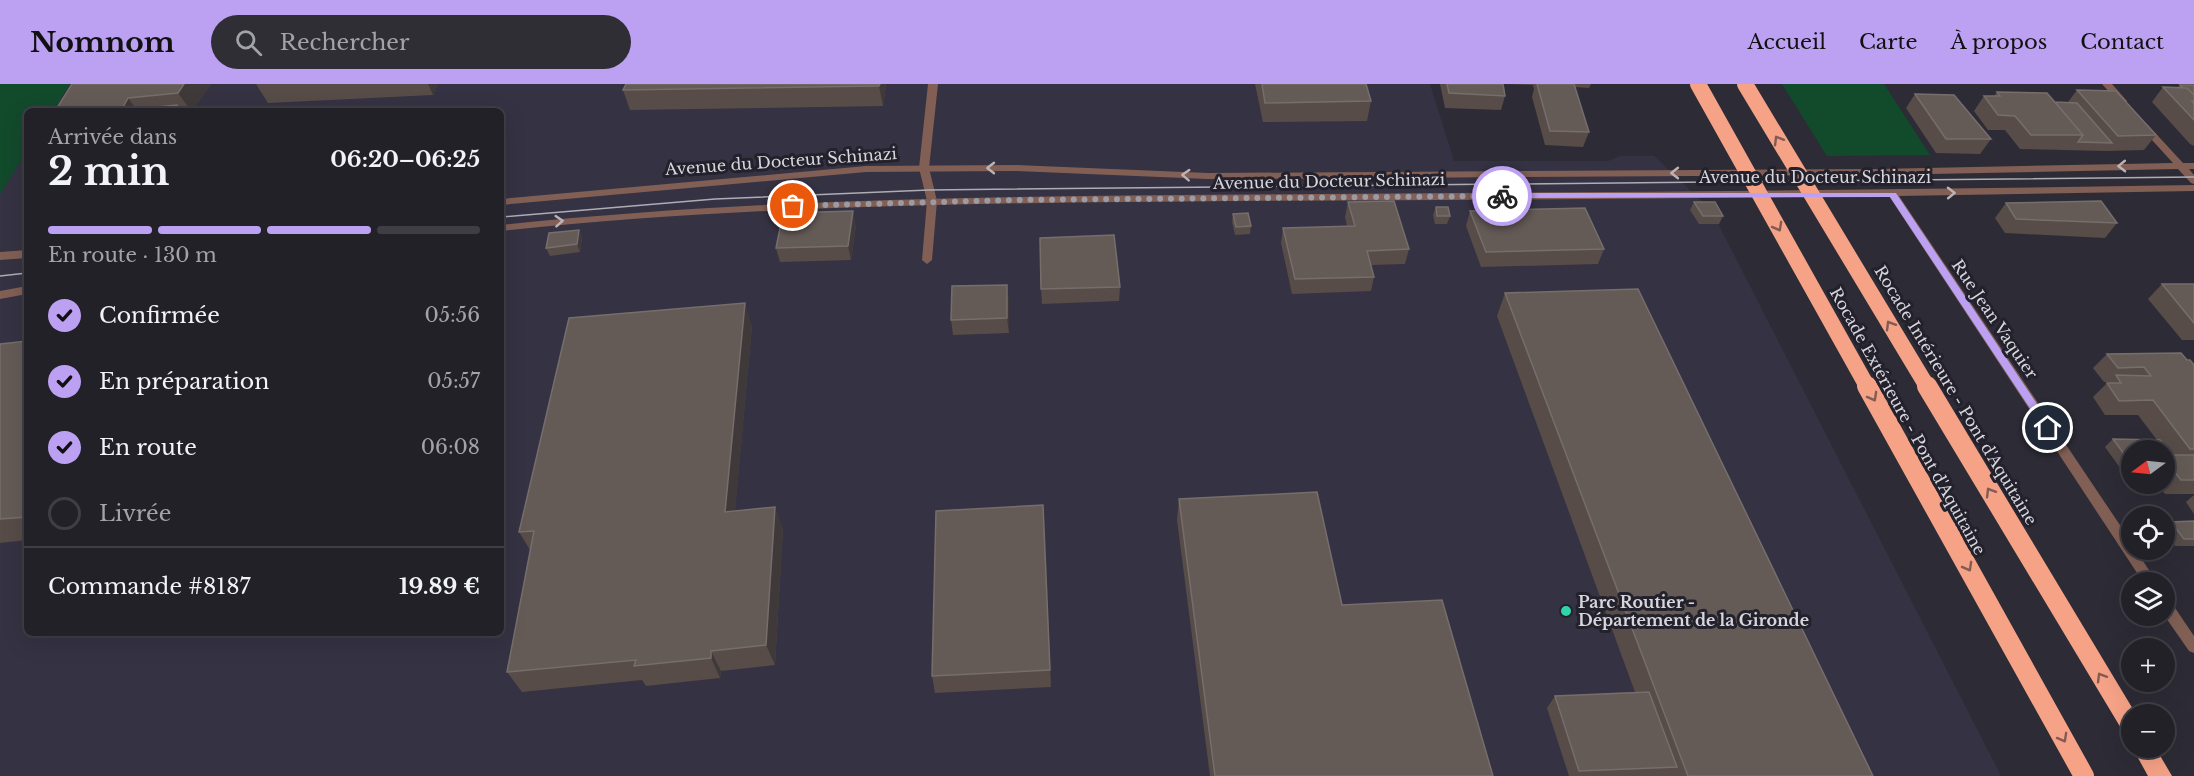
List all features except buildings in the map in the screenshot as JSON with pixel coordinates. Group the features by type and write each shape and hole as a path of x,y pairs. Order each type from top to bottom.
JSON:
{"highway":[{"name":"Rocade Extérieure - Pont d'Aquitaine","path":"1698,84 2084,776"},
{"name":"Rocade Intérieure - Pont d'Aquitaine","path":"1745,84 2121,709"},
{"path":"2150,758 2161,776"}],"street":[{"path":"927,260 932,201 924,168 933,84"},
{"path":"2107,84 2130,110"},
{"path":"2137,118 2194,181"},
{"name":"Avenue du Docteur Schinazi","path":"504,202 834,171 924,168 1016,168 1220,176 1866,172 2194,166"},
{"name":"Avenue du Docteur Schinazi","path":"504,228 770,207 932,201 1893,195 2194,188"},
{"name":"Rue Jean Vaquier","path":"1893,195 2143,572"},
{"path":"0,256 24,254"},
{"path":"0,295 24,291"},
{"path":"2175,620 2194,648"}],"shaded area":[{"path":"0,84 1430,84 1454,161 1608,161 1620,156 1654,156 1711,210 2001,776 0,776"}],"green space":[{"path":"0,84 70,84 55,108 24,108 24,156 0,194"},
{"path":"1782,84 1884,84 1930,155 1827,156"}],"tram line":[{"path":"504,217 715,199 929,190 2194,177"},
{"path":"0,276 24,273"}],"way so far":[{"path":"793,206 1014,200 1502,196"}],"place":[{"name":"Parc Routier - Département de la Gironde","path":"1566,611"}],"route":[{"path":"1502,196 1893,195 2048,428"}]}
